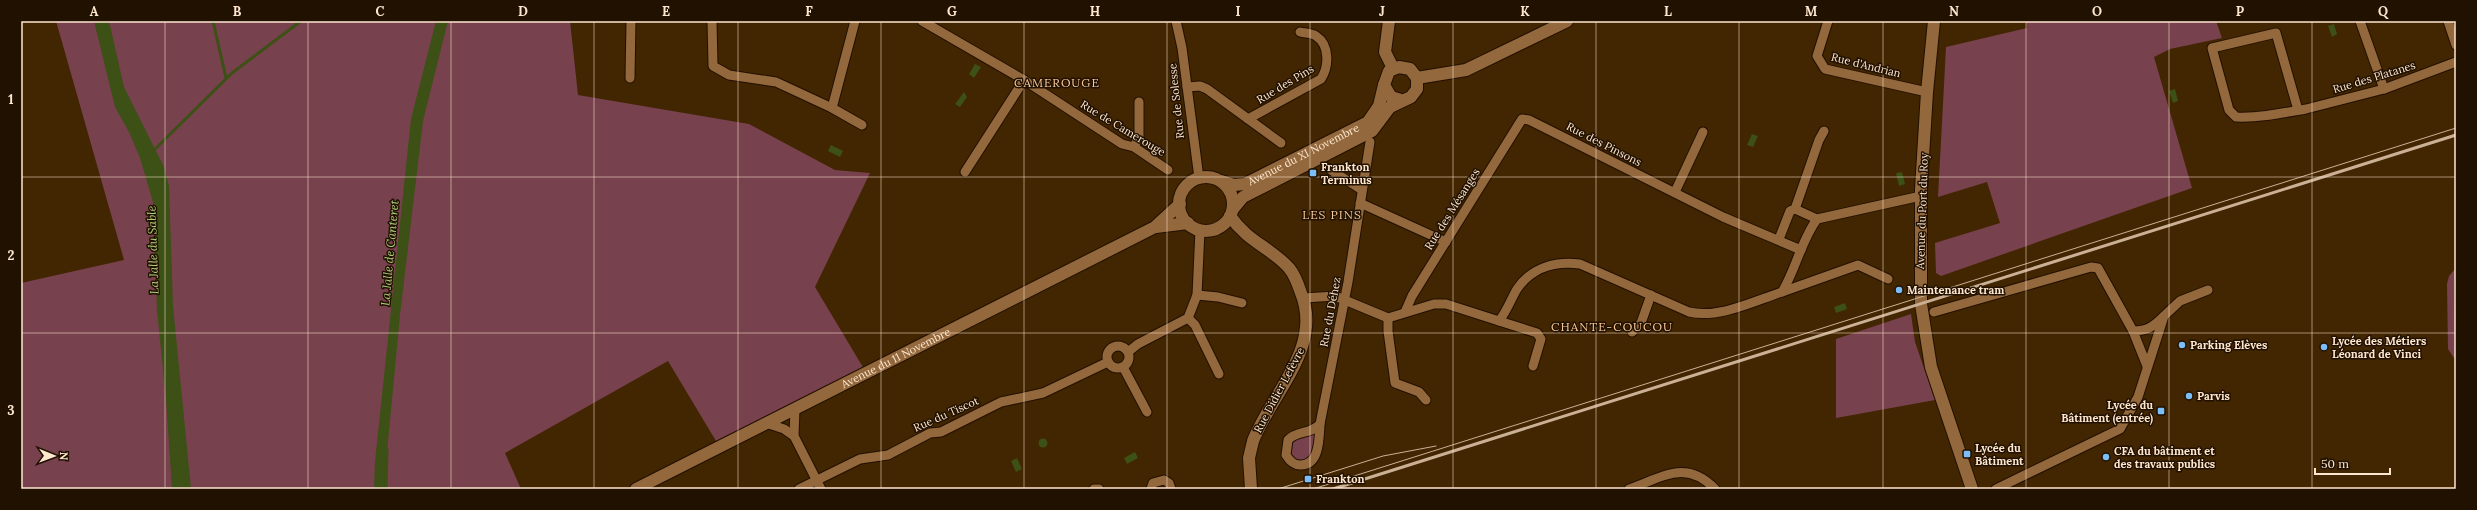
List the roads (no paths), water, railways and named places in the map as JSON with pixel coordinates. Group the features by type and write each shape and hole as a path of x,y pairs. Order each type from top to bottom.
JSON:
{"main road":[{"path":"1389,21 1385,52 1393,68"},
{"path":"1417,78 1466,70 1567,21"},
{"name":"Avenue du Port du Roy","path":"1934,21 1926,92 1921,196 1920,284 1926,346 1931,367 1972,489"},
{"path":"1399,67 1410,69 1417,78 1418,83 1414,93 1401,100 1391,98 1384,85 1386,75 1393,68 1399,67"},
{"name":"Avenue du XI Novembre","path":"1221,181 1234,185 1245,184 1368,122 1379,106 1384,85"},
{"name":"Avenue du XI Novembre","path":"1231,212 1243,196 1364,137 1372,131 1390,107 1401,100"},
{"path":"1206,177 1221,181 1232,194 1231,212 1218,228 1200,230 1188,223 1181,213 1180,204 1185,188 1199,178 1206,177"},
{"name":"Avenue du 11 Novembre","path":"636,489 1155,227 1180,204"},
{"name":"Rue Didier Lefèvre","path":"1231,212 1252,241"},
{"name":"Avenue du 11 Novembre","path":"1155,227 1188,223"},
{"name":"Rue Didier Lefèvre","path":"1218,228 1252,241 1279,257 1290,270 1304,298 1307,317 1305,340 1253,441 1249,458 1250,487"}],"street":[{"path":"630,78 631,21"},
{"path":"712,21 713,66 729,75 776,82 832,108 862,125"},
{"path":"832,108 855,21"},
{"name":"Rue de Camerouge","path":"922,21 1024,80 1122,144 1134,147 1168,170"},
{"name":"Rue de Solesse","path":"1176,21 1182,43 1199,178"},
{"name":"Rue d'Andrian","path":"1828,21 1817,56 1825,69 1926,92"},
{"path":"2360,21 2384,89"},
{"path":"2448,21 2456,45"},
{"name":"Rue des Pins","path":"1248,119 1320,79 1326,71 1328,61 1322,43 1316,36 1300,32"},
{"name":"Rue des Platanes","path":"2298,110 2276,33 2212,48 2232,115 2243,117 2298,110 2384,89 2456,62"},
{"path":"965,172 1024,80"},
{"path":"1187,87 1200,86 1207,89 1281,144"},
{"path":"1134,147 1139,136 1139,102"},
{"name":"Rue des Pinsons","path":"1522,119 1529,120 1724,217 1779,239 1801,250"},
{"name":"Rue des Mésanges","path":"1405,312 1412,296 1522,119"},
{"path":"1779,239 1790,211 1795,209 1819,140 1824,131"},
{"path":"1675,192 1703,132"},
{"name":"Rue du Déhez","path":"1320,424 1311,432 1296,433 1288,440 1286,454 1292,463 1303,465 1312,460 1317,450 1320,424 1344,300 1370,142"},
{"path":"1331,170 1362,190"},
{"path":"1795,209 1817,219 1921,196"},
{"path":"1360,203 1446,242"},
{"path":"1782,292 1792,276 1801,250 1817,219"},
{"path":"1128,352 1138,344 1188,318 1197,295 1200,230"},
{"path":"1499,321 1518,287 1531,274 1546,266 1563,262 1580,264 1689,312 1702,315 1715,313 1782,292 1858,265 1888,279"},
{"path":"1934,312 2091,268 2098,268 2133,331 2147,366"},
{"path":"2133,331 2152,328 2180,301 2208,290"},
{"path":"1197,295 1218,297 1242,303"},
{"path":"1632,332 1641,323 1651,295"},
{"path":"1304,298 1323,296 1344,300 1388,318 1434,304 1446,304 1537,333 1541,338 1533,366"},
{"path":"1996,489 2120,429 2138,397 2164,316"},
{"path":"1188,318 1195,325 1220,374"},
{"path":"1388,318 1388,331 1395,383 1419,392 1426,400"},
{"path":"1115,346 1123,346 1128,352 1128,361 1123,367 1115,367 1108,362 1107,354 1115,346"},
{"name":"Rue du Tiscot","path":"799,489 860,459 888,455 930,433 941,432 1001,402 1043,393 1108,362"},
{"path":"1123,367 1146,412"},
{"path":"794,436 795,409"},
{"path":"766,423 784,429 794,436 821,489"},
{"path":"1629,489 1682,471 1704,477 1715,489"},
{"path":"1151,489 1153,483 1164,480 1169,483 1171,489"},
{"path":"1094,489 1099,489"}],"waterway":[{"path":"213,21 226,78"},
{"path":"152,152 232,73 301,21"},
{"name":"La Jalle de Canteret","path":"386,489 387,449"}],"tram line":[{"path":"1313,489 2456,128"},
{"path":"1278,489 1383,456 1436,446"}],"railway":[{"path":"1333,489 2456,135"}],"place":[{"name":"Frankton Terminus","path":"1313,173"},
{"name":"Maintenance tram","path":"1899,290"},
{"name":"Parking Elèves","path":"2182,345"},
{"name":"Lycée des Métiers Léonard de Vinci","path":"2324,347"},
{"name":"Parvis","path":"2189,396"},
{"name":"Lycée du Bâtiment (entrée)","path":"2161,411"},
{"name":"Lycée du Bâtiment","path":"1967,454"},
{"name":"CFA du bâtiment et des travaux publics","path":"2106,457"},
{"name":"Frankton","path":"1308,479"}],"district":[{"name":"CAMEROUGE","path":"1057,83"},
{"name":"LES PINS","path":"1332,215"},
{"name":"CHANTE-COUCOU","path":"1612,327"}],"water label":[{"name":"La Jalle du Sable","path":"153,250"}]}
